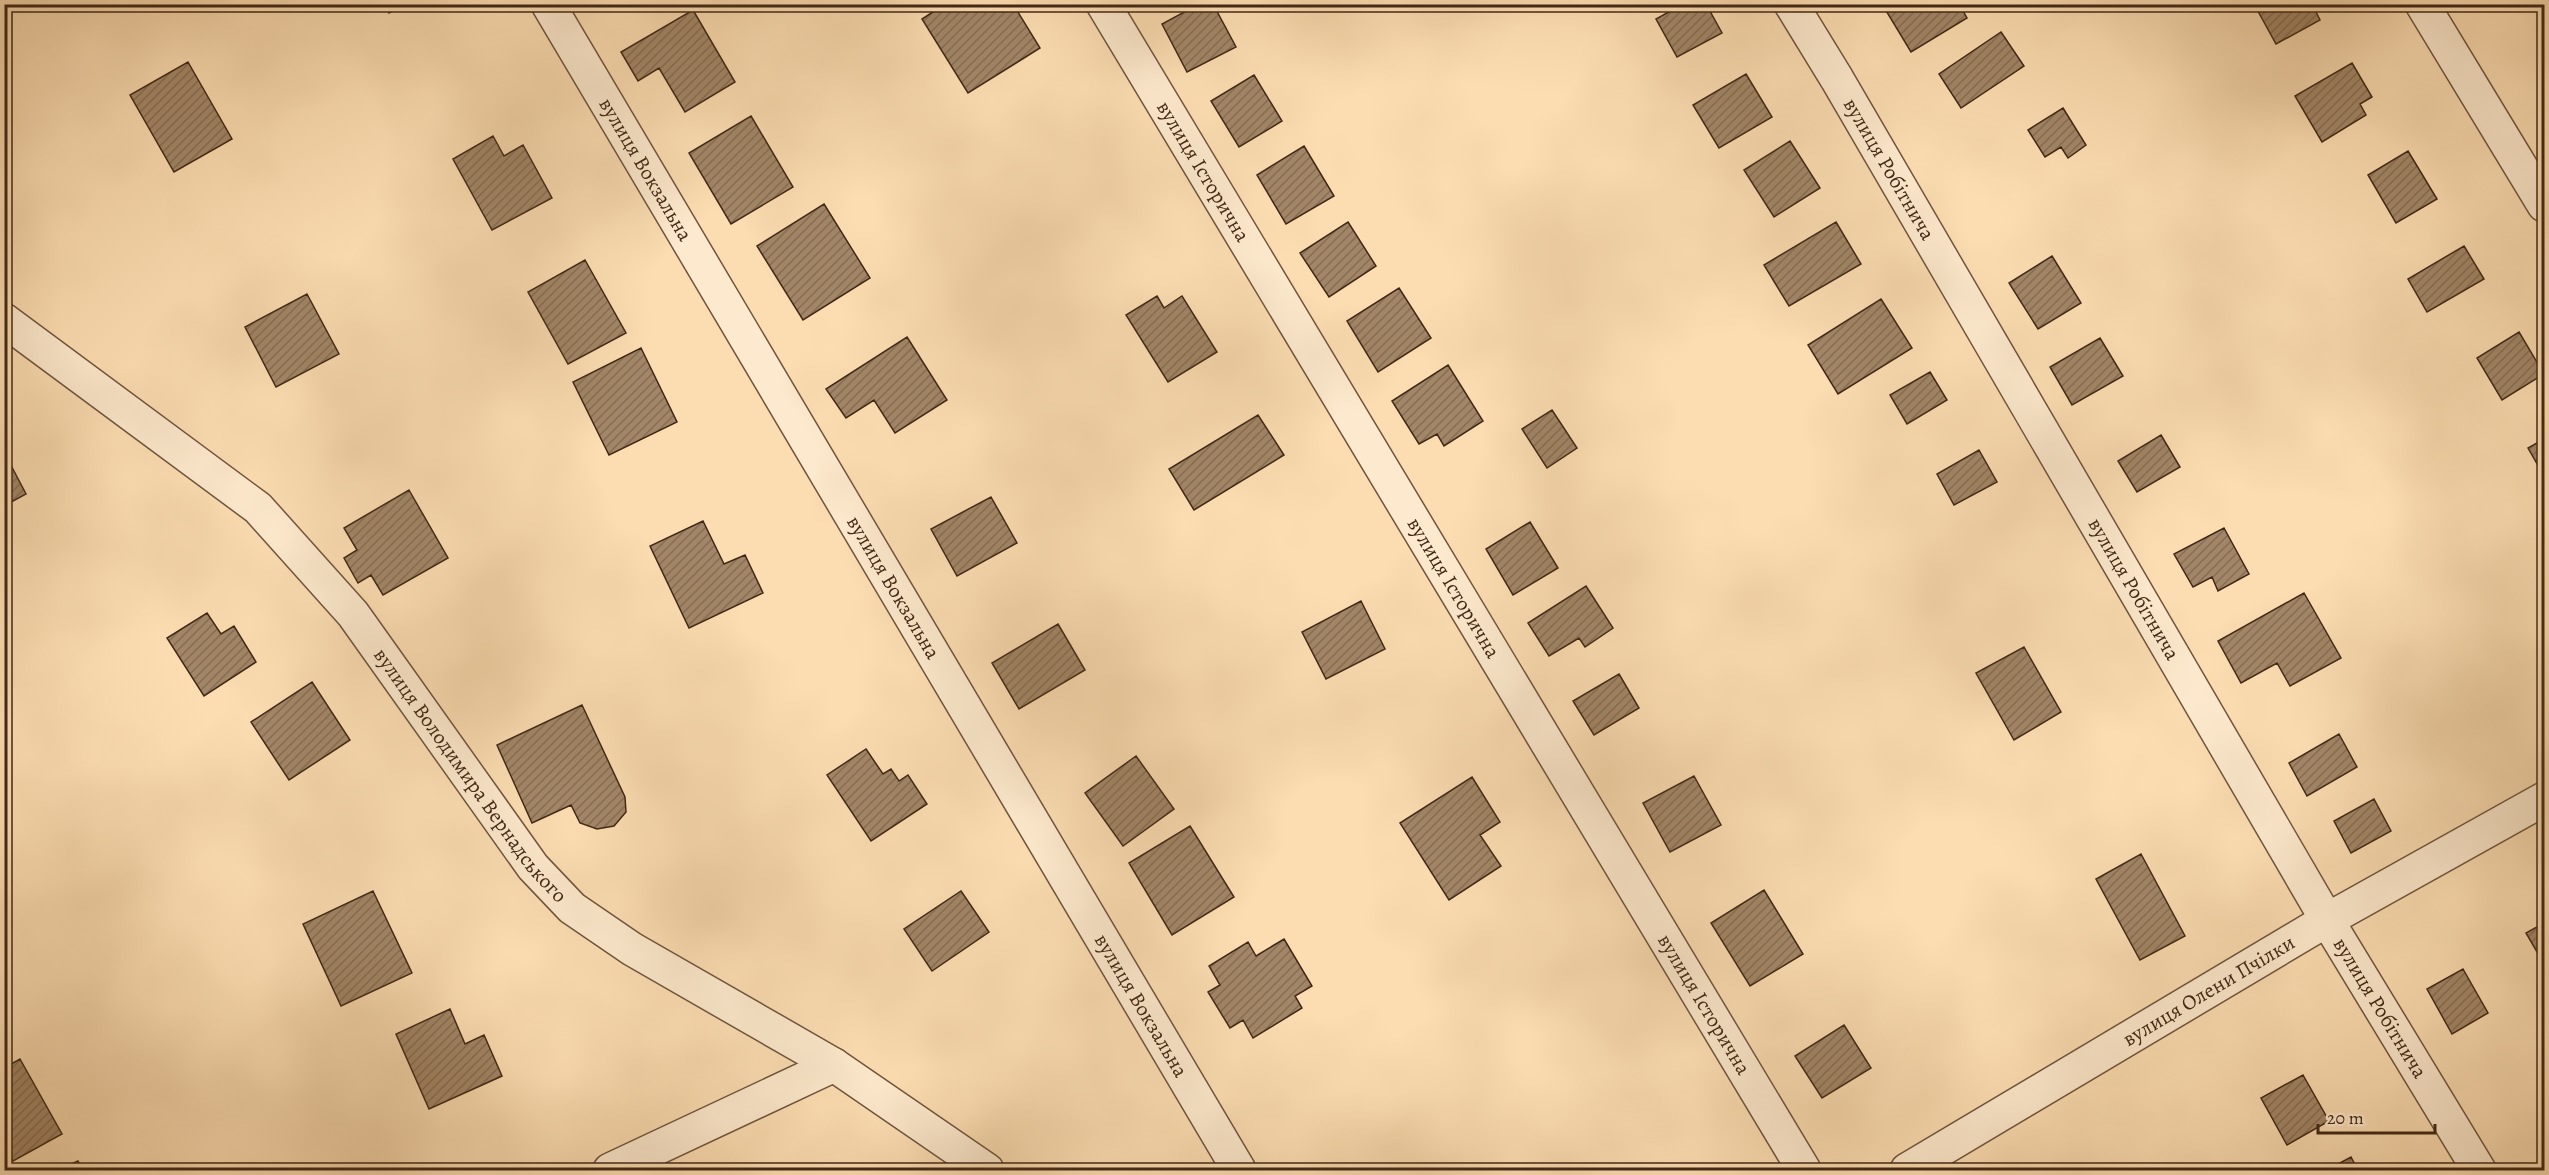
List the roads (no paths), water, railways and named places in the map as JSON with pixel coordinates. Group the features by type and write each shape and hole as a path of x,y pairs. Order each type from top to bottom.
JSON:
{"street":[{"name":"вулиця Вокзальна","path":"548,4 1239,1170"},
{"name":"вулиця Історична","path":"1103,4 1804,1170"},
{"name":"вулиця Робітнича","path":"1791,4 2327,920 2479,1170"},
{"path":"2422,4 2544,204"},
{"name":"вулиця Володимира Вернадського","path":"4,320 258,508 353,614 533,867 572,908 632,949 834,1065 987,1170"},
{"name":"вулиця Олени Пчілки","path":"1907,1170 2327,920 2544,799"},
{"path":"610,1170 834,1065"}]}
